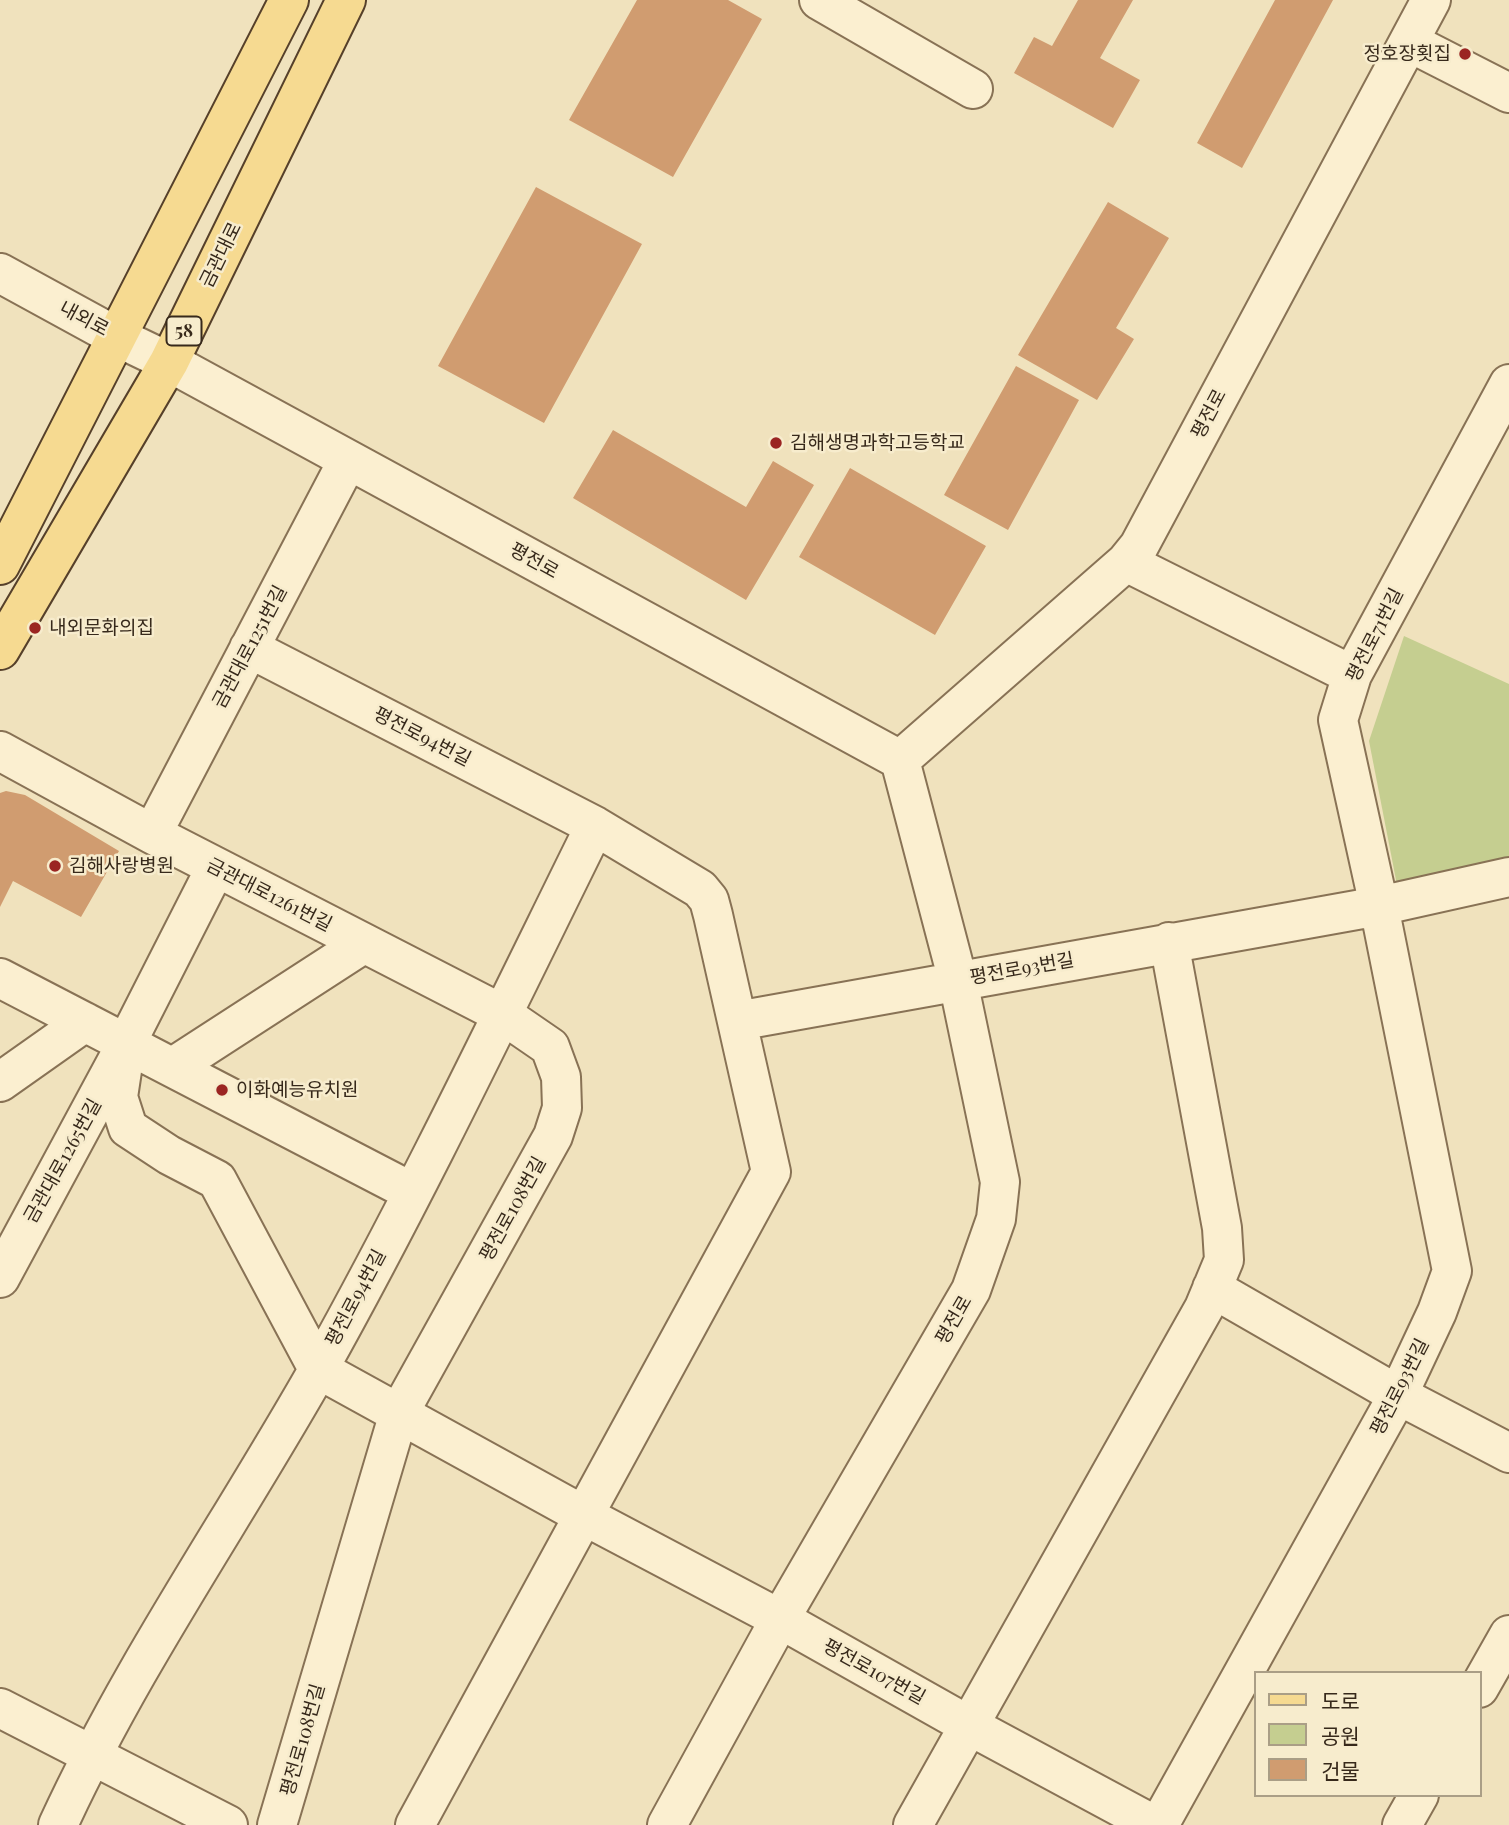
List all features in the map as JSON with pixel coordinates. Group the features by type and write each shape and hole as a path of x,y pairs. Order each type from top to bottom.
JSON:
{"main road":[{"path":"0,565 289,0"},
{"name":"금관대로","path":"0,650 169,362 346,0"}],"street":[{"path":"820,0 973,89"},
{"name":"평전로","path":"900,760 1126,562 1139,545 1431,0"},
{"path":"1409,41 1509,93"},
{"name":"내외로","path":"0,273 117,337 169,362"},
{"name":"평전로","path":"169,362 900,760 958,981 1000,1182 996,1219 971,1290 780,1619 667,1825"},
{"name":"평전로71번길","path":"1379,906 1338,720 1352,675 1509,384"},
{"name":"금관대로1251번길","path":"152,834 348,460"},
{"path":"1126,562 1352,675"},
{"name":"평전로94번길","path":"249,648 595,826 682,877 700,889 709,900 771,1172 583,1515"},
{"name":"금관대로1261번길","path":"0,751 152,834 502,1014"},
{"name":"평전로94번길","path":"58,1825 90,1756 318,1369 412,1192 595,826"},
{"name":"금관대로1265번길","path":"5,1255 126,1044 215,867"},
{"name":"평전로93번길","path":"958,981 1379,906 1509,877"},
{"name":"평전로93번길","path":"1156,1825 1398,1395 1437,1312 1452,1271 1379,906"},
{"path":"913,1825 1204,1308 1224,1259 1222,1228 1169,942"},
{"path":"173,1067 363,944"},
{"path":"0,978 412,1192"},
{"path":"737,1021 958,981"},
{"name":"평전로108번길","path":"277,1825 399,1413 553,1136 562,1108 561,1077 550,1047 502,1014"},
{"path":"0,1082 85,1022"},
{"path":"126,1044 118,1097 128,1128 169,1155 217,1180 318,1369 583,1515 780,1619"},
{"path":"1212,1288 1398,1395 1509,1453"},
{"path":"415,1825 583,1515"},
{"name":"평전로107번길","path":"780,1619 968,1725 1156,1825"},
{"path":"1481,1684 1509,1635"},
{"path":"0,1708 228,1825"},
{"path":"1402,1825 1418,1797"}],"green space":[{"path":"1404,636 1509,684 1509,864 1397,885 1369,741"}],"building":[{"path":"637,0 728,0 762,19 673,177 569,120"},
{"path":"1078,0 1133,0 1100,58 1140,80 1113,128 1014,73 1034,37 1052,46"},
{"path":"1275,0 1333,0 1242,168 1197,143"},
{"path":"536,187 642,244 544,423 438,366"},
{"path":"1108,202 1169,238 1116,328 1134,339 1097,400 1018,355"},
{"path":"1016,366 1079,400 1008,530 944,495"},
{"path":"613,430 746,507 773,461 814,485 746,600 573,498"},
{"path":"850,468 986,546 935,635 799,557"},
{"name":"김해사랑병원","path":"6,791 25,795 119,851 81,917 13,881 0,907 0,793"}],"place":[{"name":"정호장횟집","path":"1465,54"},
{"name":"김해생명과학고등학교","path":"776,443"},
{"name":"내외문화의집","path":"35,628"},
{"name":"김해사랑병원","path":"55,866"},
{"name":"이화예능유치원","path":"222,1090"}]}
